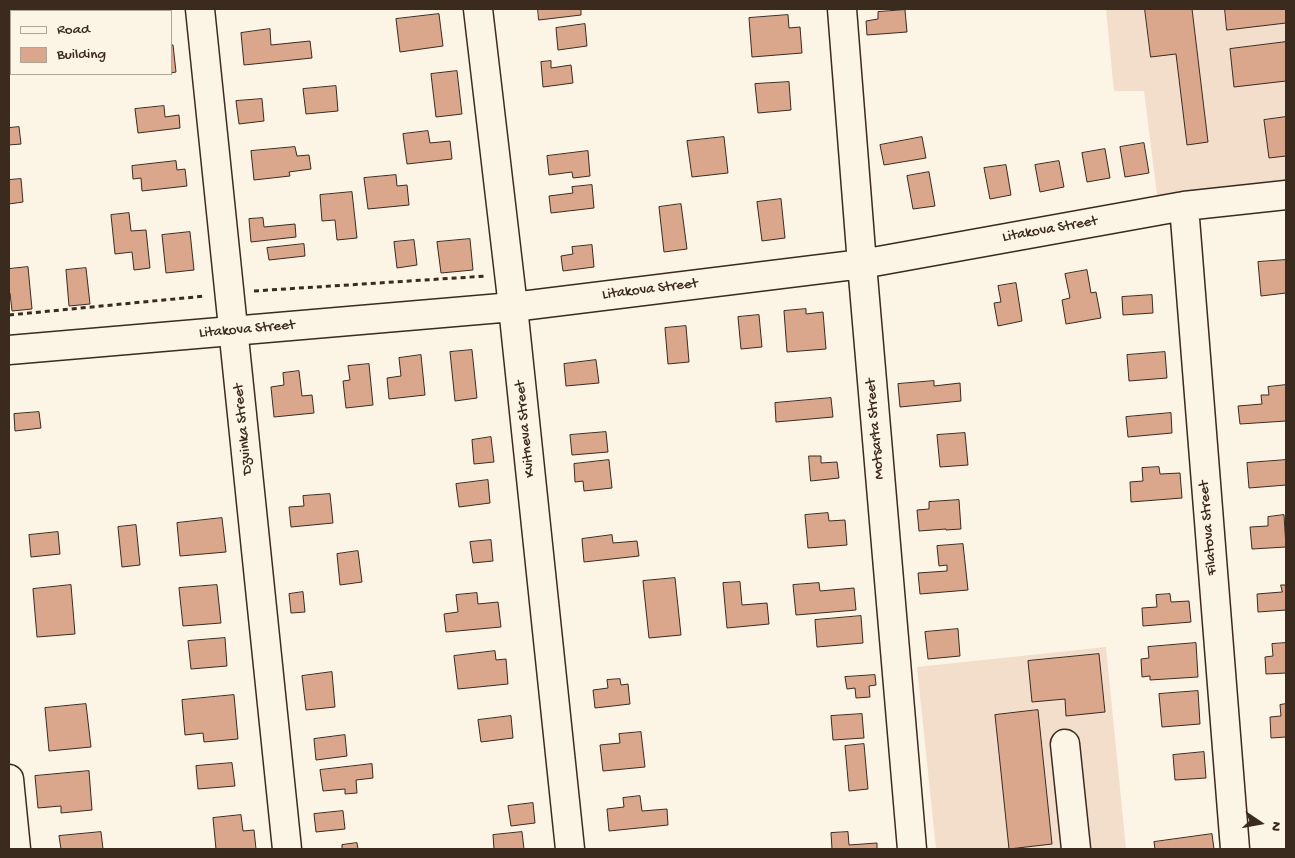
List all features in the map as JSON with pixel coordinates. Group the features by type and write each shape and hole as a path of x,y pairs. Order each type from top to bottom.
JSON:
{"street":[{"name":"Dzvinka Street","path":"200,9 287,849"},
{"name":"Kvitneva Street","path":"478,9 513,307 570,849"},
{"name":"Motsarta Street","path":"842,9 912,849"},
{"name":"Litakova Street","path":"9,350 513,307 862,264 1184,206 1286,195"},
{"name":"Filatova Street","path":"1184,206 1234,849"},
{"path":"1065,744 1076,849"},
{"path":"9,779 16,849"}],"path":[{"path":"9,315 265,290 509,274"}],"shaded area":[{"path":"1106,9 1286,9 1286,195 1159,211 1144,91 1114,91"},
{"path":"1106,647 1126,849 936,849 917,667"}],"building":[{"path":"538,9 581,9 581,15 539,20"},
{"path":"1145,9 1192,9 1208,142 1187,145 1176,54 1151,57"},
{"path":"1225,9 1286,9 1286,23 1227,30"},
{"path":"905,10 907,32 867,35 866,21 878,19 878,12"},
{"path":"439,14 443,46 400,52 396,19"},
{"path":"788,15 789,28 800,27 802,53 752,57 749,18"},
{"path":"585,24 587,46 558,50 556,28"},
{"path":"270,29 271,45 310,41 312,58 244,65 241,33"},
{"path":"1286,42 1286,81 1234,87 1230,49"},
{"path":"172,45 173,45 176,72 172,73"},
{"path":"551,61 551,68 571,65 573,83 543,87 541,62"},
{"path":"457,71 462,114 436,117 431,74"},
{"path":"789,82 791,110 758,113 755,84"},
{"path":"336,86 338,111 306,114 303,89"},
{"path":"262,99 264,121 239,124 236,101"},
{"path":"164,106 165,117 179,115 180,128 138,133 135,109"},
{"path":"1286,117 1286,156 1269,158 1264,120"},
{"path":"19,127 21,144 9,145 9,128"},
{"path":"428,131 430,143 450,141 452,159 407,164 403,134"},
{"path":"724,137 728,173 692,177 687,141"},
{"path":"922,137 926,158 884,165 880,145"},
{"path":"1144,143 1149,173 1125,177 1120,147"},
{"path":"295,147 297,156 309,155 311,169 289,172 290,176 254,180 251,151"},
{"path":"1105,149 1110,178 1087,182 1082,153"},
{"path":"588,151 590,176 573,178 572,172 549,175 547,156"},
{"path":"176,161 177,170 185,169 187,186 142,191 141,178 133,179 132,166"},
{"path":"1059,161 1064,187 1040,192 1035,165"},
{"path":"1006,165 1011,195 990,199 984,168"},
{"path":"929,172 935,206 913,209 907,176"},
{"path":"396,175 397,186 407,185 409,205 368,209 364,178"},
{"path":"21,179 23,202 9,204 9,180"},
{"path":"592,185 594,208 551,213 549,196 573,193 572,187"},
{"path":"352,192 357,238 337,240 335,220 322,221 320,195"},
{"path":"781,199 785,238 762,241 757,202"},
{"path":"681,204 687,249 664,252 659,207"},
{"path":"129,213 131,231 146,230 150,268 134,270 132,252 115,254 111,215"},
{"path":"263,218 264,227 295,224 296,237 251,242 249,219"},
{"path":"190,232 194,270 166,273 162,235"},
{"path":"470,239 473,270 441,273 437,242"},
{"path":"414,240 417,265 397,268 394,242"},
{"path":"304,244 305,256 269,260 267,248"},
{"path":"592,245 594,267 563,271 561,256 573,254 572,247"},
{"path":"1286,260 1286,293 1261,296 1258,262"},
{"path":"28,267 32,309 12,311 9,293 9,269"},
{"path":"86,268 90,304 69,306 66,270"},
{"path":"1087,270 1091,293 1096,292 1101,318 1066,324 1062,300 1070,298 1065,274"},
{"path":"1016,283 1022,321 998,326 994,303 1001,302 998,286"},
{"path":"1152,295 1153,313 1123,315 1122,297"},
{"path":"806,309 806,314 823,312 826,349 787,352 784,311"},
{"path":"759,315 762,347 741,349 738,317"},
{"path":"686,326 689,362 668,364 665,328"},
{"path":"472,350 477,398 455,401 450,352"},
{"path":"1165,352 1167,378 1129,381 1127,355"},
{"path":"421,355 425,395 389,399 387,378 401,376 399,358"},
{"path":"596,360 599,383 566,386 564,364"},
{"path":"369,364 373,405 346,408 343,381 350,380 348,366"},
{"path":"299,371 302,396 312,395 314,413 274,417 271,387 284,385 283,373"},
{"path":"934,381 934,386 960,383 961,401 900,407 898,384"},
{"path":"1286,385 1286,421 1240,424 1238,406 1262,404 1261,395 1269,395 1268,387"},
{"path":"831,398 833,417 776,422 775,403"},
{"path":"39,412 41,428 15,431 14,414"},
{"path":"1171,413 1172,433 1128,437 1126,417"},
{"path":"606,432 608,452 572,455 570,435"},
{"path":"965,433 968,465 940,467 937,435"},
{"path":"491,437 494,462 474,464 472,440"},
{"path":"809,456 821,456 821,463 837,462 839,478 811,481"},
{"path":"609,460 612,488 584,491 583,481 575,482 574,464"},
{"path":"1286,460 1286,485 1249,488 1247,463"},
{"path":"1159,467 1160,474 1180,473 1182,498 1131,502 1130,482 1143,481 1142,468"},
{"path":"488,480 490,503 459,507 456,484"},
{"path":"330,494 333,523 291,527 289,507 304,506 303,496"},
{"path":"959,500 961,529 919,531 917,510 929,509 929,502"},
{"path":"828,513 829,521 845,520 847,545 808,548 805,515"},
{"path":"1284,515 1286,547 1252,549 1250,527 1268,526 1268,517"},
{"path":"222,518 226,552 180,556 177,523"},
{"path":"136,525 140,565 122,567 118,527"},
{"path":"58,532 60,554 31,557 29,535"},
{"path":"612,535 613,543 637,541 639,556 584,562 582,539"},
{"path":"491,540 493,561 473,563 470,542"},
{"path":"963,544 968,590 920,594 918,573 947,571 947,565 939,566 937,546"},
{"path":"358,551 362,582 340,585 337,554"},
{"path":"675,578 681,635 649,638 643,581"},
{"path":"740,582 742,605 767,603 769,624 727,628 723,583"},
{"path":"819,583 820,591 854,588 856,610 796,615 793,585"},
{"path":"71,585 75,634 37,637 33,589"},
{"path":"217,585 221,623 183,626 179,588"},
{"path":"1281,585 1286,585 1286,610 1258,612 1257,594 1282,592"},
{"path":"303,592 305,612 291,613 289,594"},
{"path":"477,593 478,604 498,602 501,627 446,632 444,614 458,612 456,595"},
{"path":"1170,594 1171,602 1189,601 1191,622 1143,626 1142,608 1157,607 1156,595"},
{"path":"861,616 863,643 817,647 815,620"},
{"path":"958,629 960,656 928,659 925,632"},
{"path":"225,638 227,666 191,669 188,641"},
{"path":"1196,643 1198,677 1150,680 1150,676 1142,677 1141,659 1149,658 1148,647"},
{"path":"1286,643 1286,673 1266,674 1265,657 1273,656 1272,644"},
{"path":"495,651 496,660 506,659 508,684 458,689 454,656"},
{"path":"1099,654 1105,712 1066,716 1065,699 1032,702 1028,661"},
{"path":"332,672 335,707 306,710 302,676"},
{"path":"875,675 876,685 869,686 870,697 856,698 855,688 847,689 845,677"},
{"path":"620,679 621,685 628,684 630,704 595,708 593,690 608,688 607,680"},
{"path":"1198,691 1200,724 1162,727 1159,694"},
{"path":"234,695 238,739 204,742 203,733 185,735 182,700"},
{"path":"86,704 91,747 49,751 45,708"},
{"path":"1286,704 1286,737 1271,738 1270,717 1281,716 1280,705"},
{"path":"1038,710 1052,844 1009,849 995,715"},
{"path":"862,714 864,738 833,740 831,716"},
{"path":"511,716 513,738 481,742 478,720"},
{"path":"641,732 645,767 603,771 600,745 620,743 619,734"},
{"path":"345,735 347,756 316,760 314,739"},
{"path":"864,744 868,789 849,791 845,746"},
{"path":"1204,752 1206,778 1175,780 1173,755"},
{"path":"232,763 235,786 198,789 196,766"},
{"path":"372,764 373,778 356,780 357,793 345,794 345,789 323,791 320,770"},
{"path":"89,771 92,810 61,813 61,806 38,808 35,776"},
{"path":"640,796 642,811 667,809 668,825 609,831 607,809 624,807 623,798"},
{"path":"533,803 535,823 511,826 508,806"},
{"path":"343,811 345,829 316,832 314,814"},
{"path":"241,815 243,831 254,830 256,849 216,849 213,818"},
{"path":"101,832 103,849 61,849 59,836"},
{"path":"522,832 524,849 494,849 493,835"},
{"path":"848,832 849,845 877,843 877,849 832,849 831,833"},
{"path":"1212,834 1214,849 1155,849 1154,842"},
{"path":"357,843 358,849 342,849 342,845"}]}
